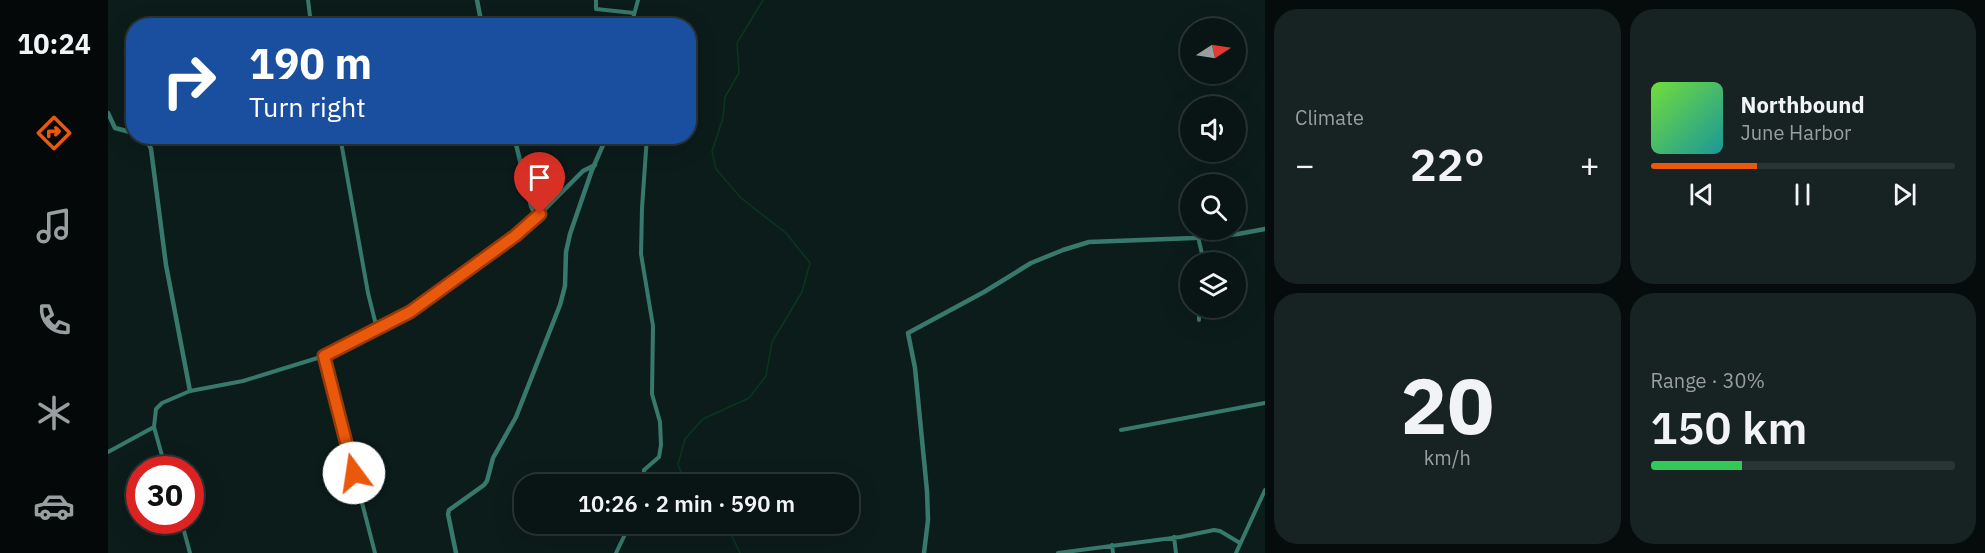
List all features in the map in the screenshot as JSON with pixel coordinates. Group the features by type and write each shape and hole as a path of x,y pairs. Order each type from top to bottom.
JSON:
{"street":[{"path":"308,0 309,18"},
{"path":"477,0 480,18"},
{"path":"596,0 596,9 634,13"},
{"path":"633,18 638,0"},
{"path":"108,113 115,128 126,131"},
{"path":"149,144 166,265 190,391"},
{"path":"341,144 366,283 377,329"},
{"path":"516,144 531,206 535,214 540,214"},
{"path":"456,553 449,510 484,486 493,458 516,417 560,305 565,286 566,252 570,234 604,144"},
{"path":"644,474 644,470 660,457 662,445 660,422 652,394 651,305 641,254 646,144"},
{"path":"162,456 154,427 156,409 162,403 190,391 243,381 324,356 410,312 515,236 583,171 595,165"},
{"path":"1246,233 1265,229"},
{"path":"924,553 928,520 927,491 915,368 908,333 984,292 1031,263 1063,250 1089,242 1180,238"},
{"path":"324,356 375,553"},
{"path":"1121,430 1265,403"},
{"path":"108,452 154,427"},
{"path":"1236,553 1265,490"},
{"path":"1058,553 1214,530 1240,543"},
{"path":"185,534 190,553"},
{"path":"616,553 625,534"},
{"path":"1174,537 1176,553"},
{"path":"1112,544 1113,553"}],"waterway":[{"path":"682,474 678,464 685,439 703,419 749,398 766,376 772,342 802,292 810,263 786,233 741,198 716,169 712,151 723,118 725,97 739,73 737,43 763,0"},
{"path":"731,534 740,553"}],"route":[{"path":"354,473 324,356 410,312 515,236 540,214"}]}
